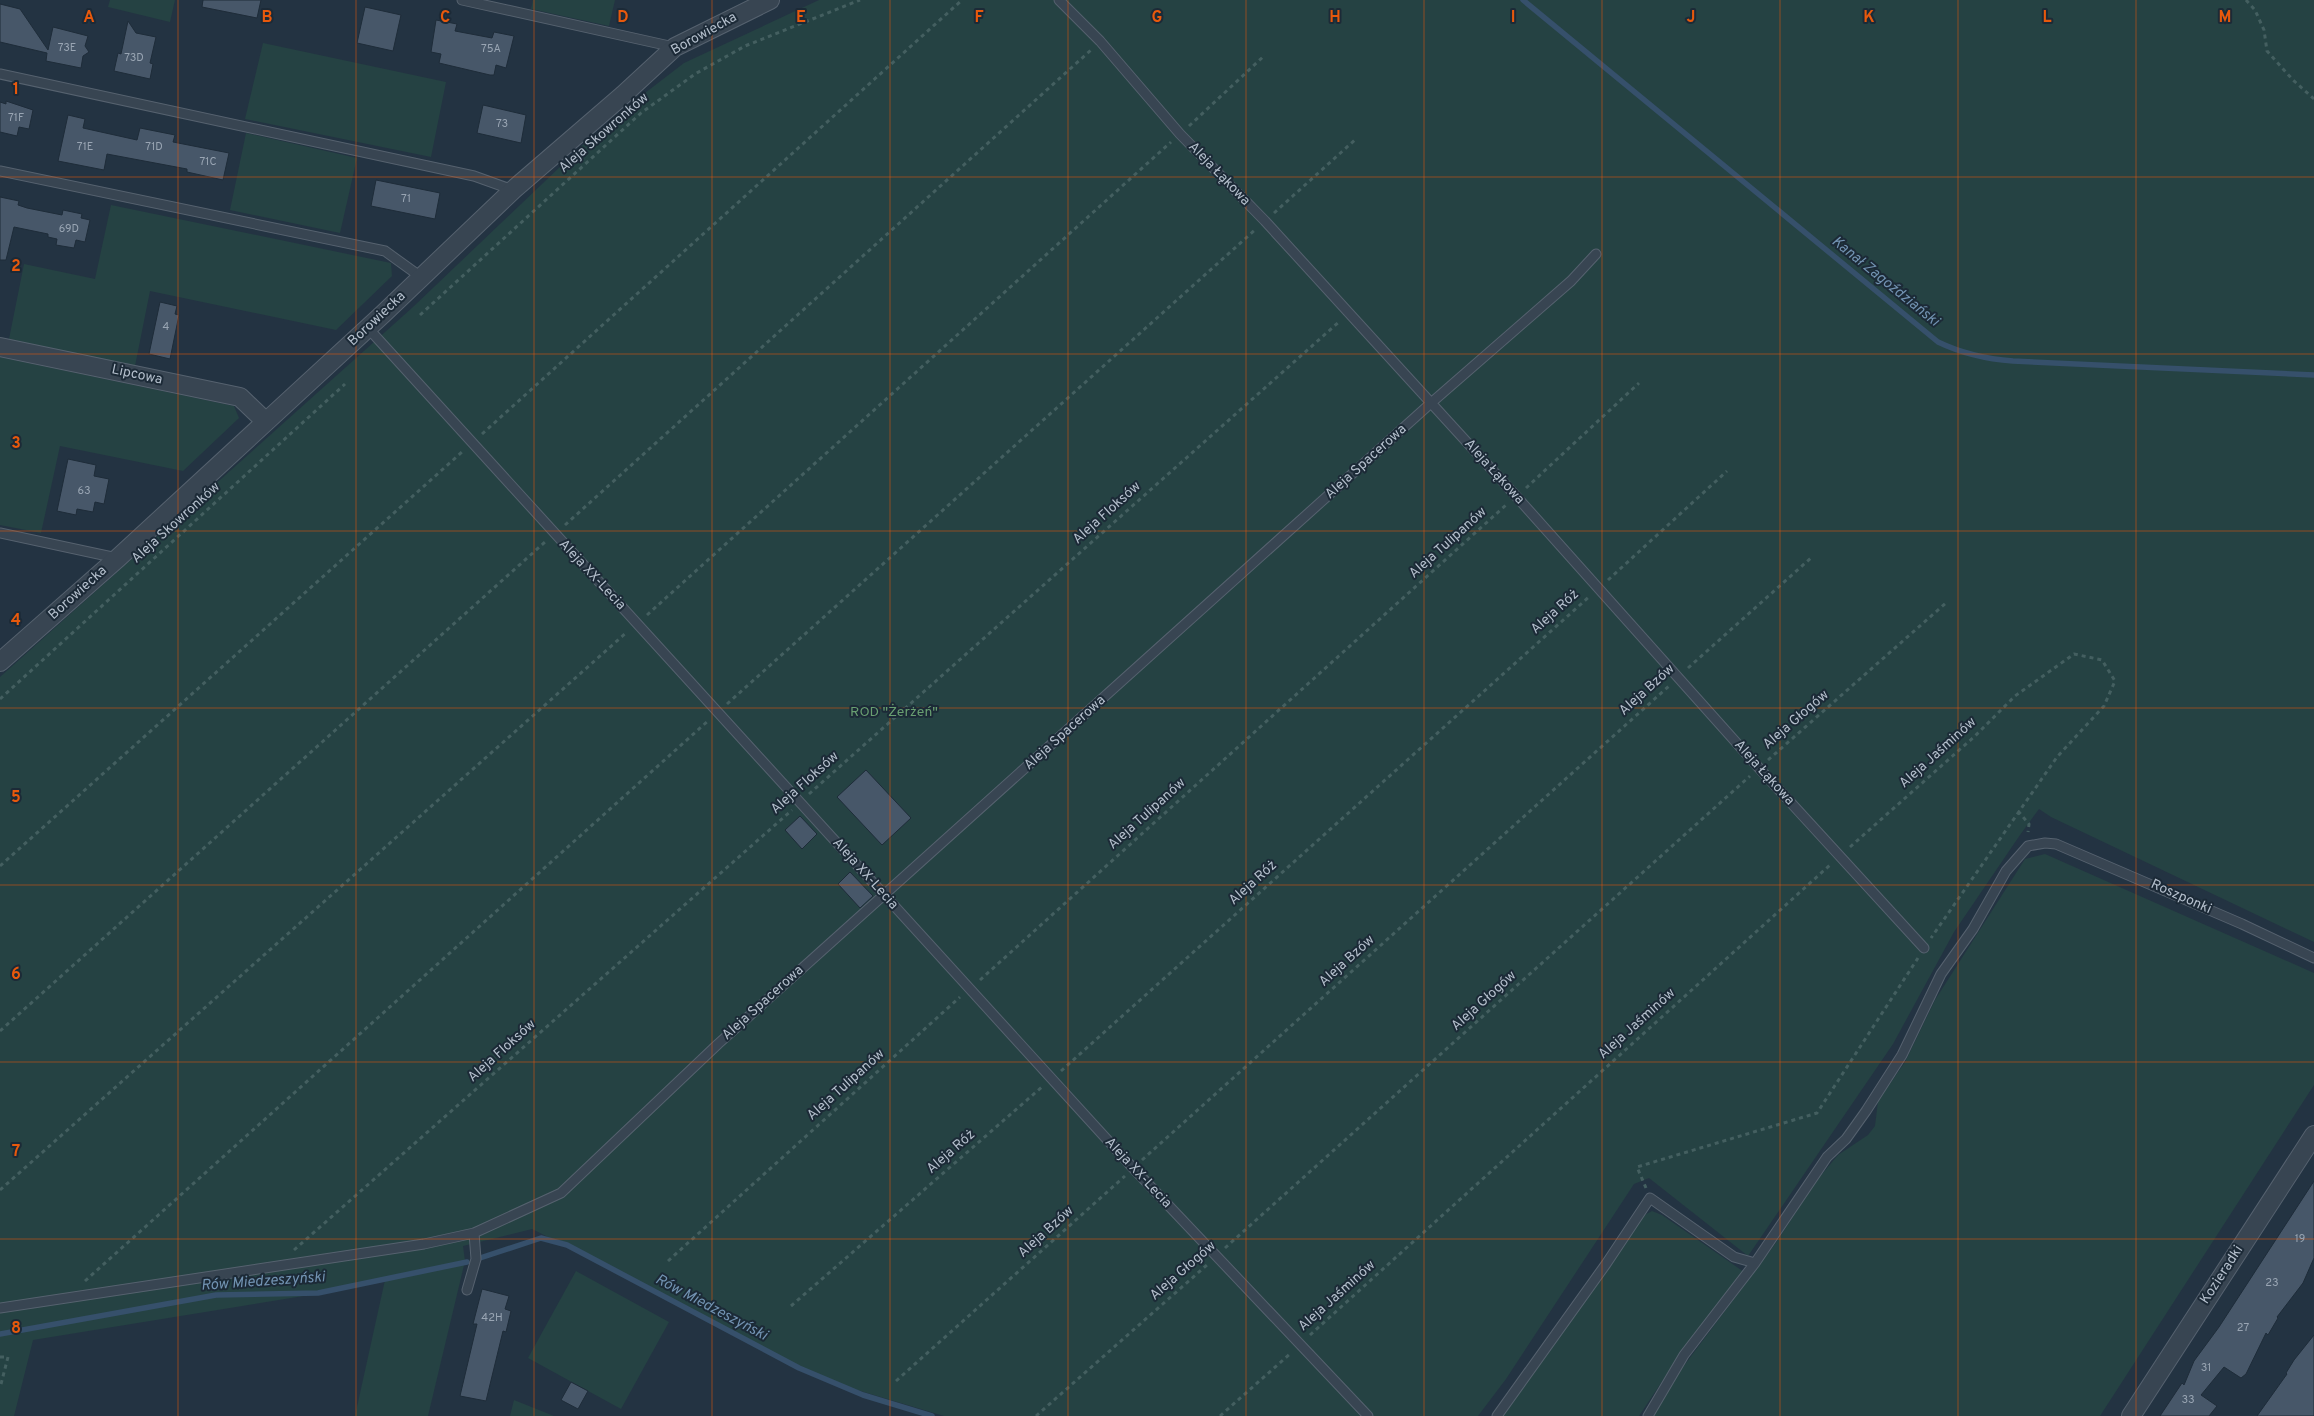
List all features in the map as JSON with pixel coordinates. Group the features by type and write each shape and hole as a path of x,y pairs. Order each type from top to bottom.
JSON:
{"street":[{"name":"Borowiecka","path":"0,662 118,558 421,278 513,190 623,95 675,47 770,0"},
{"name":"Lipcowa","path":"0,347 240,397 265,421"},
{"name":"Kozieradki","path":"2131,1416 2314,1135"}],"lane":[{"path":"462,0 675,47"},
{"name":"Aleja Łąkowa","path":"1059,0 1100,41 1180,134 1265,221 1516,496 1598,589 1679,676 1759,768 1924,948"},
{"path":"0,74 474,176 513,190"},
{"path":"0,171 385,251 421,278"},
{"name":"Aleja Spacerowa","path":"0,1308 424,1244 474,1233 532,1208 561,1193 718,1044 1431,403 1572,281 1596,254"},
{"name":"Aleja XX-Lecia","path":"367,327 1052,1079 1216,1257 1368,1416"},
{"path":"0,533 118,558"},
{"path":"1648,1416 1684,1355 1755,1264 1815,1173 1858,1123 1902,1055 1941,974 1973,929 2006,872 2028,846 2045,843"},
{"name":"Roszponki","path":"2045,843 2056,844 2093,859 2314,958"},
{"path":"1497,1416 1606,1264 1650,1198 1734,1257 1755,1264"},
{"path":"467,1290 476,1259 474,1233"}],"path":[{"name":"Aleja Skowronków","path":"420,315 641,112 696,74 745,46 860,0"},
{"path":"2246,0 2255,10 2264,30 2267,51 2314,100"},
{"name":"Aleja Floksów","path":"276,1266 1348,314"},
{"name":"Aleja Tulipanów","path":"668,1261 1639,383"},
{"name":"Aleja Skowronków","path":"0,699 345,384"},
{"name":"Aleja Róż","path":"790,1306 1052,1079 1727,471"},
{"name":"Aleja Bzów","path":"896,1381 1812,556"},
{"name":"Aleja Głogów","path":"1036,1416 1947,602"},
{"name":"Aleja Jaśminów","path":"1220,1416 1975,736 2015,696 2074,654 2102,660 2115,681 2104,706 2057,758 2018,811"},
{"path":"1650,1198 1636,1167 1817,1113 1924,948 2018,811 2029,824 2028,834 2045,843"},
{"path":"0,1357 8,1357 0,1388"}],"green space":[{"path":"110,0 175,0 170,22 108,7"},
{"path":"533,0 615,0 609,26 531,9"},
{"name":"ROD \"Żerżeń\"","path":"819,0 2314,0 2314,942 2051,817 2039,809 1954,932 1893,1044 1748,1256 1649,1178 1634,1184 1506,1379 1478,1416 944,1416 827,1381 685,1305 532,1229 463,1246 465,1261 428,1416 355,1416 385,1280 353,1288 33,1340 14,1416 0,1416 0,677 413,307 585,143 632,103 684,63"},
{"path":"263,43 446,82 431,157 245,119"},
{"path":"246,133 357,158 340,233 230,210"},
{"path":"111,205 391,263 392,276 336,330 150,291 135,366 9,339 24,264 95,279"},
{"path":"0,357 234,406 239,418 183,471 60,446 41,533 0,525"},
{"path":"2045,854 2314,973 2314,1085 2100,1416 1651,1416 1683,1367 1775,1244 1817,1180 1838,1155 1868,1135 1875,1126 1878,1101 1905,1062 1935,1000 2025,859"},
{"path":"1652,1211 1662,1215 1744,1272 1677,1359 1639,1416 1502,1416 1641,1217"},
{"path":"576,1271 669,1322 621,1409 528,1358"},
{"path":"514,1400 554,1416 510,1416"}],"building":[{"path":"203,0 261,0 257,18 202,7"},
{"path":"0,4 20,9 48,50 53,27 88,36 85,46 89,52 83,56 81,68 46,61 47,53 0,42"},
{"path":"365,7 401,15 393,51 357,43"},
{"path":"436,20 457,24 455,31 492,38 494,32 514,36 506,68 496,65 494,75 490,75 439,63 441,54 431,52"},
{"path":"128,21 136,33 156,37 150,63 153,64 150,79 114,71 118,53 121,54"},
{"path":"6,101 33,110 29,129 19,127 17,136 0,132 0,102 6,104"},
{"path":"483,105 526,115 521,143 477,133"},
{"path":"68,115 85,119 83,128 137,140 140,128 175,135 173,142 229,153 223,180 187,172 187,169 107,154 104,170 58,161"},
{"path":"376,180 440,193 435,219 371,206"},
{"path":"0,197 19,201 18,205 27,208 62,215 63,210 82,214 81,218 90,220 85,242 76,240 74,248 56,245 57,239 48,237 48,234 14,227 6,260 0,260"},
{"path":"160,302 177,306 175,314 179,315 170,359 149,354"},
{"path":"68,459 96,465 94,476 109,479 104,504 95,502 93,512 77,509 76,515 57,511"},
{"path":"866,770 911,818 882,845 837,797"},
{"path":"800,816 817,834 802,849 785,830"},
{"path":"850,872 873,896 860,908 838,884"},
{"path":"2314,1181 2314,1258 2303,1283 2277,1317 2268,1335 2266,1333 2246,1374 2241,1378 2224,1367 2201,1395 2217,1406 2209,1416 2160,1416 2182,1383 2184,1385 2194,1361 2219,1327"},
{"path":"482,1289 509,1296 505,1309 511,1311 506,1332 503,1331 486,1401 460,1396 477,1324 473,1324"},
{"path":"2314,1335 2314,1416 2257,1416 2287,1374 2294,1360"},
{"path":"571,1382 588,1391 578,1409 561,1400"}],"waterway":[{"name":"Kanał Zagoździański","path":"1523,0 1938,342 1956,350 1975,355 2013,361 2314,375"},
{"name":"Rów Miedzeszyński","path":"480,1258 541,1238 567,1245 799,1368 863,1395 932,1416"},
{"name":"Rów Miedzeszyński","path":"0,1334 216,1295 318,1293 467,1262"}]}
